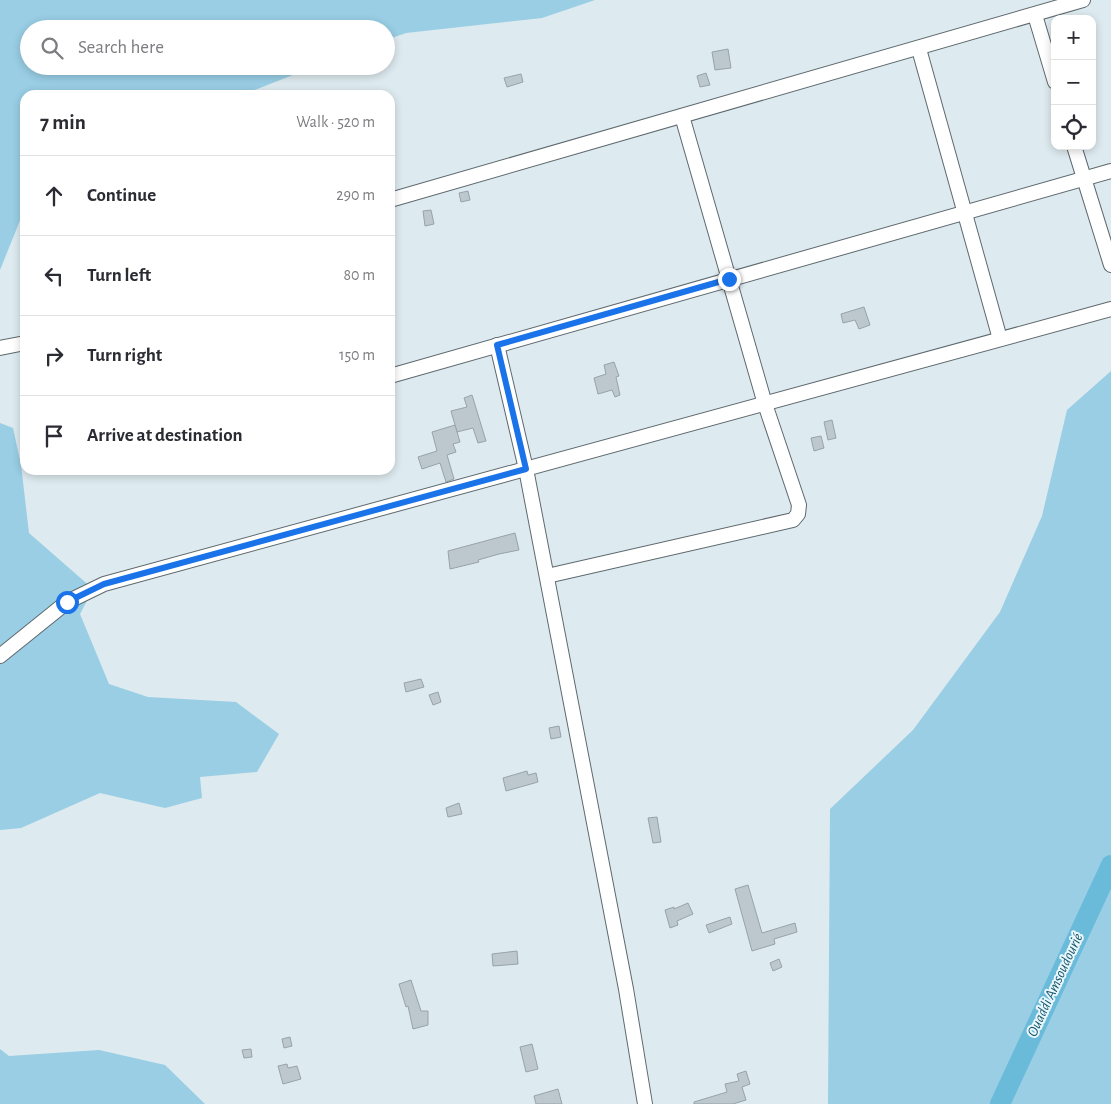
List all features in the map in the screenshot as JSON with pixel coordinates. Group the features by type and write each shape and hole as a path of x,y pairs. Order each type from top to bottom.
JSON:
{"street":[{"path":"395,199 1084,0"},
{"path":"1035,15 1051,69"},
{"path":"919,49 1000,339"},
{"path":"547,576 793,520 798,514 799,505 765,404 682,116"},
{"path":"1075,150 1111,265"},
{"path":"395,375 1111,171"},
{"path":"0,656 67,602 104,584 1111,308"},
{"path":"0,348 20,345"},
{"path":"497,345 526,469 547,576 626,989 645,1104"}],"shaded area":[{"path":"0,0 595,0 542,18 406,33 395,37 395,20 20,20 20,75 293,75 255,90 20,90 20,220 0,270"},
{"path":"1111,371 1111,1104 828,1104 830,809 913,730 1000,612 1042,516 1067,410"},
{"path":"0,423 13,428 20,460 20,475 22,475 29,533 93,589 80,614 109,684 148,697 236,702 279,734 257,772 200,777 202,798 165,808 100,793 21,828 0,830"},
{"path":"0,1049 9,1056 99,1050 165,1065 205,1104 0,1104"}],"building":[{"path":"728,49 731,68 715,70 712,52"},
{"path":"706,73 710,85 700,87 697,76"},
{"path":"521,74 523,82 507,87 504,78"},
{"path":"468,191 470,200 461,202 459,193"},
{"path":"431,210 434,224 425,226 423,211"},
{"path":"864,307 870,325 859,329 855,320 843,323 841,314"},
{"path":"614,362 619,376 616,377 620,395 615,397 612,390 598,394 594,378 606,374 604,365"},
{"path":"472,395 486,441 478,443 473,428 457,432 451,411 467,407 464,398"},
{"path":"832,420 836,438 828,440 824,422"},
{"path":"455,425 460,442 453,444 456,452 447,455 454,479 446,482 440,463 422,469 418,457 437,451 432,432"},
{"path":"821,436 824,448 814,451 811,438"},
{"path":"515,533 519,550 450,569 448,551"},
{"path":"421,679 424,687 406,692 404,683"},
{"path":"438,692 441,702 433,705 429,695"},
{"path":"559,726 561,737 551,739 549,728"},
{"path":"527,771 528,775 536,773 538,782 506,791 503,778"},
{"path":"459,803 462,814 448,817 446,808"},
{"path":"657,817 661,842 653,843 648,818"},
{"path":"748,885 762,933 795,923 797,932 774,939 775,944 752,951 735,889"},
{"path":"688,903 693,914 677,921 678,925 670,928 665,910 674,907 674,909"},
{"path":"730,917 732,924 709,933 706,925"},
{"path":"517,951 518,964 493,966 492,954"},
{"path":"779,959 782,967 773,971 770,963"},
{"path":"411,980 421,1011 428,1011 428,1025 413,1029 408,1006 406,1007 399,984"},
{"path":"290,1037 292,1046 284,1048 282,1039"},
{"path":"532,1044 538,1069 526,1072 520,1047"},
{"path":"251,1049 252,1057 244,1058 242,1050"},
{"path":"287,1064 288,1068 297,1066 301,1079 283,1084 278,1066"},
{"path":"746,1071 750,1084 742,1087 746,1100 733,1104 694,1104 694,1102 727,1092 725,1084 739,1081 737,1074"},
{"path":"558,1089 562,1104 536,1104 534,1096"}],"waterway":[{"name":"Ouaddi Amsoudourié","path":"1000,1104 1111,865"}],"route":[{"path":"67,602 104,584 526,469 497,345 729,279"}]}
